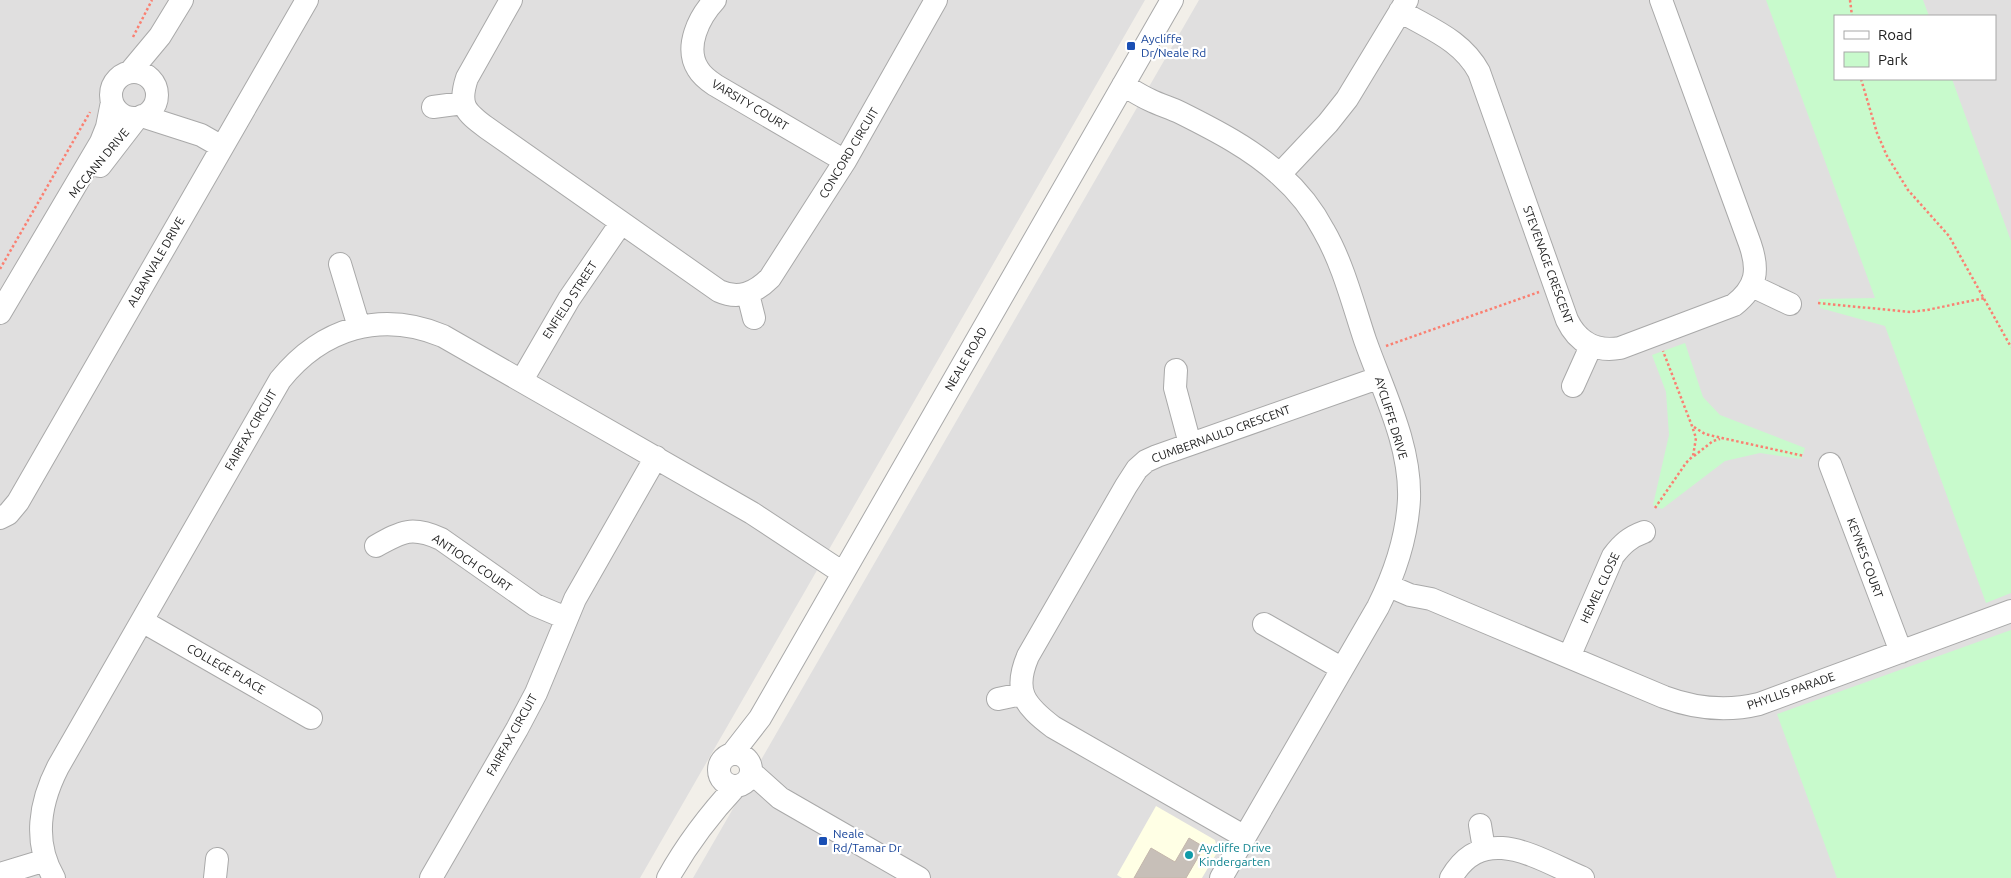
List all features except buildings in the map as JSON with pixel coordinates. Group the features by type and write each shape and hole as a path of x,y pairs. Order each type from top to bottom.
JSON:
{"street":[{"path":"123,70 160,36 182,0"},
{"path":"154,85 159,62 182,0"},
{"name":"ALBANVALE DRIVE","path":"0,518 8,514 18,502 307,0"},
{"path":"511,0 466,78 462,92 463,103 472,117 719,292 729,296 748,294 754,318"},
{"name":"VARSITY COURT","path":"715,0 700,20 696,33 693,57 697,69 715,85 845,161"},
{"name":"CONCORD CIRCUIT","path":"748,294 763,285 770,278 845,161 936,0"},
{"name":"NEALE ROAD","path":"668,878 686,847 702,809 714,793 738,773 760,718 1172,0"},
{"path":"1572,386 1591,346 1609,350 1620,348 1734,305 1742,299 1752,286 1756,269 1750,244 1661,0"},
{"name":"STEVENAGE CRESCENT","path":"1280,174 1328,124 1347,100 1404,5 1458,44 1473,61 1482,81 1567,320 1577,337 1591,346"},
{"path":"123,70 144,74 201,135 222,148"},
{"name":"MCCANN DRIVE","path":"0,313 101,142 107,127 102,101 123,74 123,70"},
{"name":"AYCLIFFE DRIVE","path":"1126,80 1156,93 1180,112 1256,156 1280,174 1313,212 1325,232 1347,287 1402,446 1409,498 1403,546 1391,581 1378,607 1221,878"},
{"name":"MCCANN DRIVE","path":"61,208 99,167 140,117 148,112 156,101 154,85"},
{"path":"102,101 131,118 140,117 201,135"},
{"path":"433,107 463,103"},
{"name":"ENFIELD STREET","path":"522,380 569,299 621,223"},
{"path":"340,264 358,327"},
{"path":"1752,286 1790,304"},
{"name":"FAIRFAX CIRCUIT","path":"0,874 50,869 41,829 42,812 50,782 280,380 292,365 318,344 332,336 358,327 395,324 427,329 456,342 752,513 806,538 846,568"},
{"path":"1176,370 1175,388 1190,444"},
{"name":"CUMBERNAULD CRESCENT","path":"1022,694 1020,684 1023,668 1028,656 1132,477 1146,461 1378,378"},
{"name":"FAIRFAX CIRCUIT","path":"431,878 528,709 566,618 585,580 656,457"},
{"name":"KEYNES COURT","path":"1830,464 1901,652"},
{"name":"ANTIOCH COURT","path":"376,546 396,534 407,531 416,530 427,533 441,539 535,605 566,618"},
{"name":"HEMEL CLOSE","path":"1569,656 1614,556 1621,545 1630,538 1644,532"},
{"name":"PHYLLIS PARADE","path":"1391,581 1410,595 1431,599 1683,704 1725,710 1759,704 2011,611"},
{"name":"COLLEGE PLACE","path":"142,620 311,718"},
{"path":"1264,624 1341,668"},
{"path":"998,699 1022,694 1034,712 1053,727 1245,837"},
{"path":"738,773 904,874"},
{"path":"1480,825 1484,849"},
{"path":"1451,878 1462,863 1472,854 1497,846 1511,848 1583,878"}],"path":[{"path":"130,43 152,0"},
{"path":"1850,0 1852,15"},
{"path":"0,269 102,101 123,70"},
{"path":"1861,80 1886,156 1918,203 1949,236 2011,347"},
{"path":"1385,347 1540,292"},
{"path":"1818,303 1910,312 1984,298"},
{"path":"1662,350 1696,438 1693,456"},
{"path":"1692,426 1705,434 1804,456"},
{"path":"1655,508 1686,463 1713,441 1722,438"}],"shaded area":[{"path":"0,0 1145,0 640,878 0,878"},
{"path":"1199,0 2011,0 2011,878 693,878"},
{"path":"1156,806 1215,840 1218,851 1202,878 1122,878 1117,875"}],"green space":[{"path":"1766,0 1923,0 1929,15 1834,15 1834,80 1952,80 2011,241 2011,593 1986,603 1885,326 1820,308 1819,299 1875,298"},
{"path":"1685,343 1703,397 1720,415 1805,448 1801,459 1760,453 1725,461 1662,509 1653,505 1669,435 1666,392 1652,355"},
{"path":"2011,630 2011,878 1837,878 1777,714"}],"place":[{"name":"Aycliffe Dr/Neale Rd","path":"1131,46"},
{"name":"Neale Rd/Tamar Dr","path":"823,841"},
{"name":"Aycliffe Drive Kindergarten","path":"1189,855"}]}
